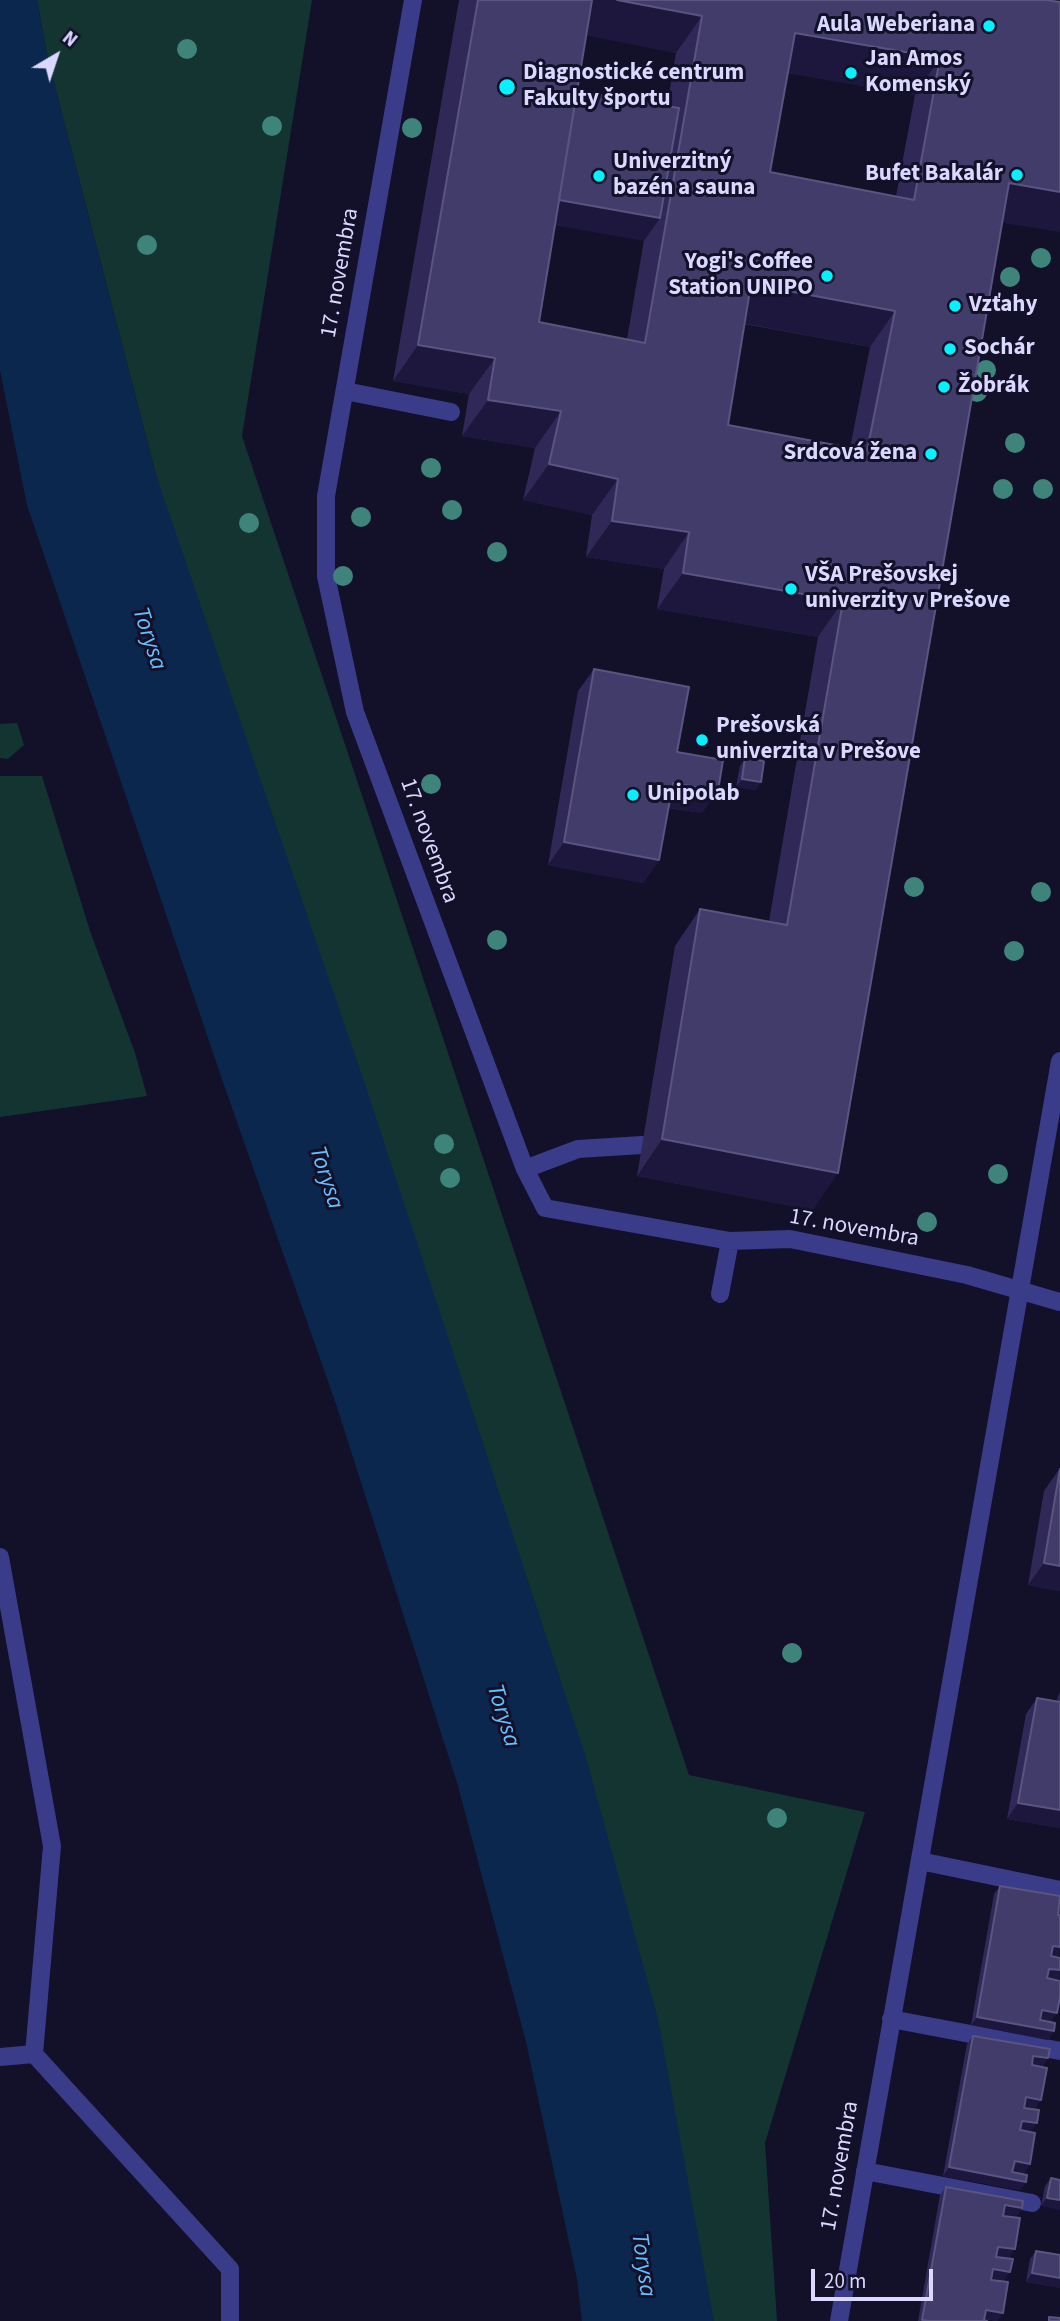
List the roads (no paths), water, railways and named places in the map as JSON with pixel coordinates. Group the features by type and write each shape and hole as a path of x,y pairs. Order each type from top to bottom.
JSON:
{"street":[{"name":"17. novembra","path":"413,0 326,496 326,576 355,712 525,1169 545,1208 730,1241 790,1239 967,1275 1021,1291"},
{"path":"345,391 451,412"},
{"name":"17. novembra","path":"840,2321 1060,1061"},
{"path":"525,1169 578,1149 642,1145"},
{"path":"720,1294 730,1241"},
{"path":"1021,1291 1060,1301"},
{"path":"0,1557 52,1846 34,2054 230,2269 230,2321"},
{"path":"920,1861 1060,1890"},
{"path":"891,2019 1060,2051"},
{"path":"0,2057 34,2054"},
{"path":"865,2171 1032,2203"}],"water":[{"name":"Torysa","path":"0,0 37,0 48,60 156,475 364,1081 585,1754 658,2019 714,2321 582,2321 577,2279 526,2042 458,1786 336,1404 224,1085 27,505 0,370"}],"place":[{"name":"Aula Weberiana","path":"989,26"},
{"name":"Jan Amos Komenský","path":"851,73"},
{"name":"Diagnostické centrum Fakulty športu","path":"507,87"},
{"name":"Bufet Bakalár","path":"1017,175"},
{"name":"Univerzitný bazén a sauna","path":"599,176"},
{"name":"Yogi's Coffee Station UNIPO","path":"827,276"},
{"name":"Vzťahy","path":"955,306"},
{"name":"Sochár","path":"950,349"},
{"name":"Žobrák","path":"944,387"},
{"name":"Srdcová žena","path":"931,454"},
{"name":"VŠA Prešovskej univerzity v Prešove","path":"791,589"},
{"name":"Prešovská univerzita v Prešove","path":"702,740"},
{"name":"Unipolab","path":"633,795"}]}
